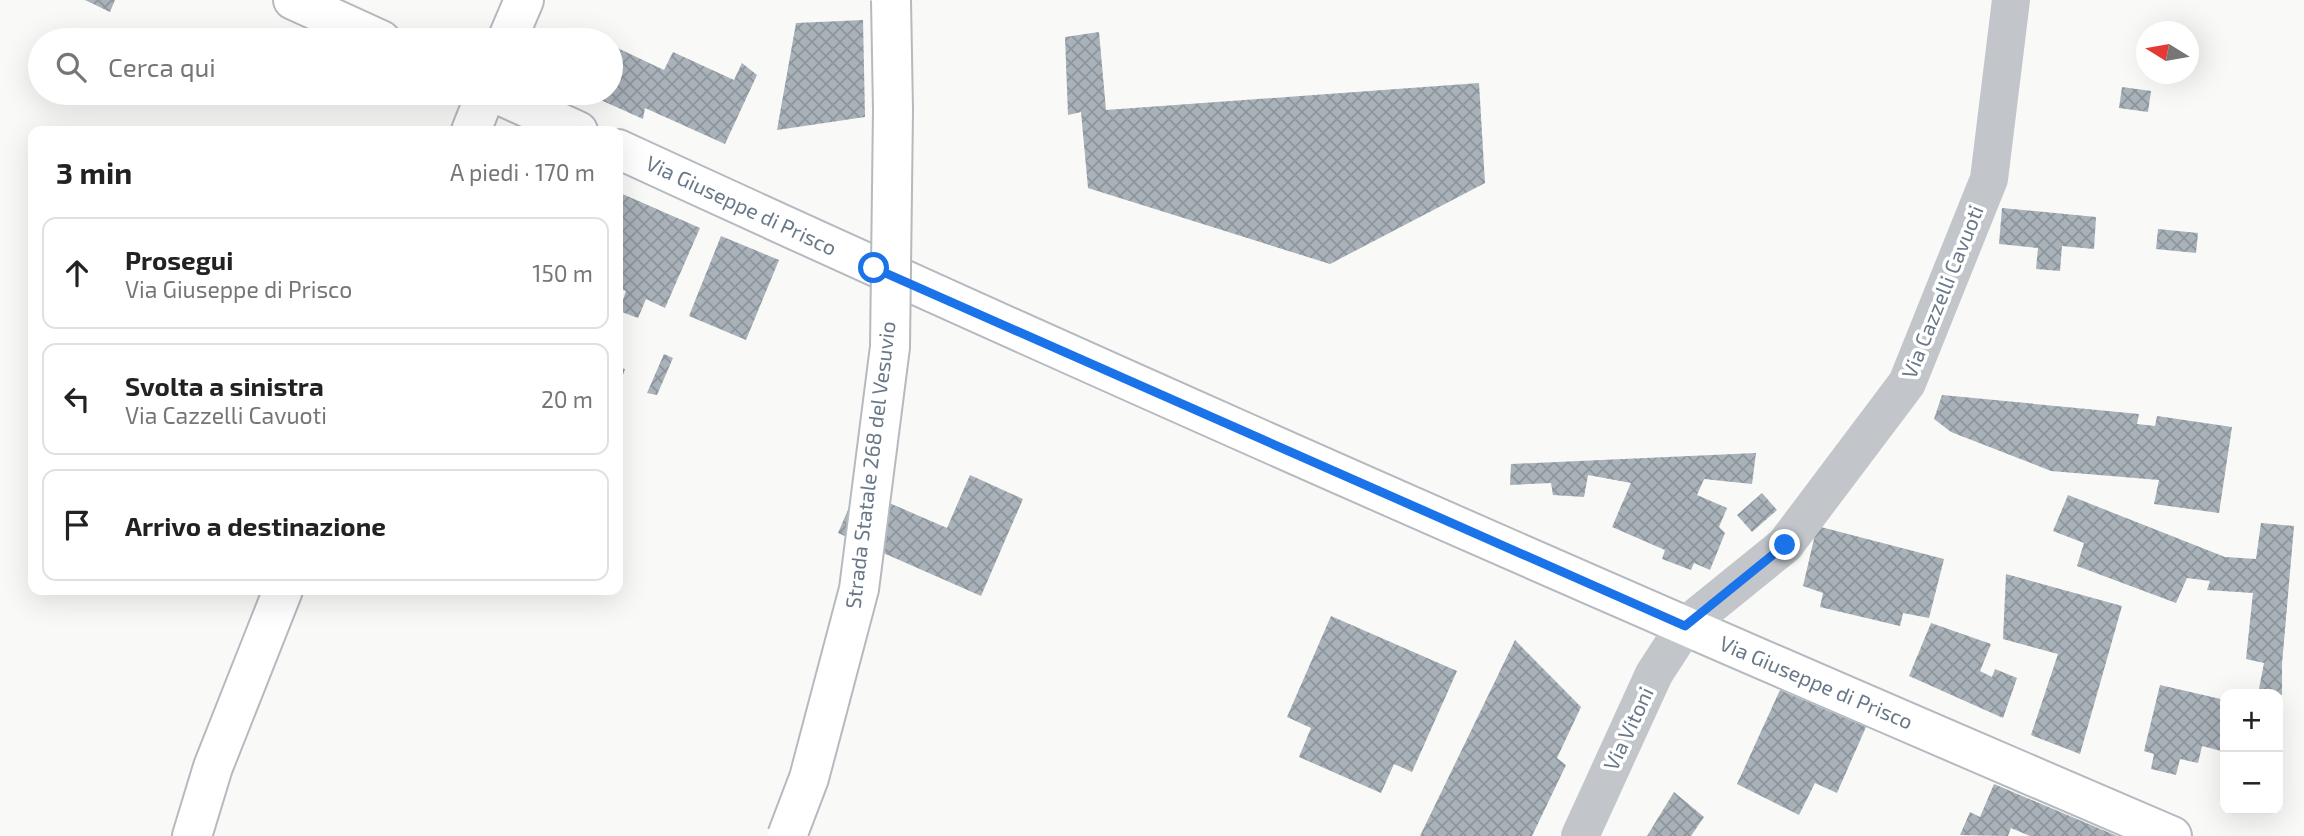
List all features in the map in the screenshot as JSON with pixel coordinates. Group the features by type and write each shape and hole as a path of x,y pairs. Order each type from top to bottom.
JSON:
{"main road":[{"path":"293,0 355,28"},
{"name":"Strada Statale 268 del Vesuvio","path":"787,836 809,778 859,589 890,346 893,110 891,0"},
{"path":"473,126 481,105"},
{"path":"521,105 567,126"},
{"name":"Via Giuseppe di Prisco","path":"623,151 874,268 1685,626 2172,836"},
{"path":"192,836 213,767 281,595"}],"street":[{"name":"Via Cazzelli Cavuoti","path":"1685,626 1785,545 1907,383 1989,179 2011,0"},
{"name":"Via Vitoni","path":"1580,836 1654,674 1685,626"}],"building":[{"path":"85,0 115,0 110,12"},
{"path":"863,20 865,117 777,130 796,23"},
{"path":"1099,32 1106,110 1479,83 1485,183 1330,264 1088,188 1081,112 1068,115 1065,37"},
{"path":"623,51 664,70 673,52 734,80 742,63 757,75 725,144 645,108 643,119 612,105 623,105"},
{"path":"2122,87 2151,91 2148,112 2119,108"},
{"path":"623,194 700,228 665,308 646,299 638,318 623,312 626,291 623,290"},
{"path":"2002,208 2096,217 2094,249 2062,246 2060,271 2036,269 2038,248 1999,244"},
{"path":"2158,229 2198,233 2196,253 2156,249"},
{"path":"721,236 779,260 746,340 689,316"},
{"path":"664,354 673,358 657,395 647,393"},
{"path":"1942,395 2139,414 2137,424 2155,426 2157,416 2232,427 2219,513 2154,504 2159,480 2051,471 1951,432 1934,419"},
{"path":"1756,453 1752,484 1704,479 1697,495 1727,508 1719,527 1725,533 1710,570 1694,563 1691,570 1662,559 1665,550 1612,527 1631,483 1588,475 1584,497 1553,495 1551,483 1510,485 1511,464"},
{"path":"970,475 1023,499 981,596 838,533 857,489 947,528"},
{"path":"1762,493 1777,510 1752,532 1737,515"},
{"path":"2068,495 2225,557 2256,559 2261,523 2294,526 2282,689 2259,689 2264,663 2246,659 2253,593 2207,590 2210,581 2187,578 2176,603 2077,566 2084,543 2053,531"},
{"path":"1817,526 1944,559 1929,618 1903,613 1900,626 1820,607 1823,593 1803,586"},
{"path":"2006,574 2122,606 2080,754 2031,735 2058,654 2003,639"},
{"path":"1331,616 1457,671 1412,772 1394,764 1381,793 1299,757 1311,728 1287,717"},
{"path":"1931,623 1991,644 1980,671 1992,677 1995,669 2017,678 2003,718 1909,676"},
{"path":"1515,640 1581,707 1557,758 1566,765 1532,836 1420,836"},
{"path":"2160,685 2220,699 2220,751 2202,746 2198,763 2180,759 2176,775 2151,769 2154,754 2144,751"},
{"path":"1780,690 1866,727 1837,793 1815,783 1799,815 1737,784"},
{"path":"1994,784 2117,836 2030,836 2011,828 2008,836 1960,835 1970,812 1980,817"},
{"path":"1674,792 1704,817 1691,836 1647,836"}],"route":[{"path":"874,268 1685,626 1785,545"}]}
